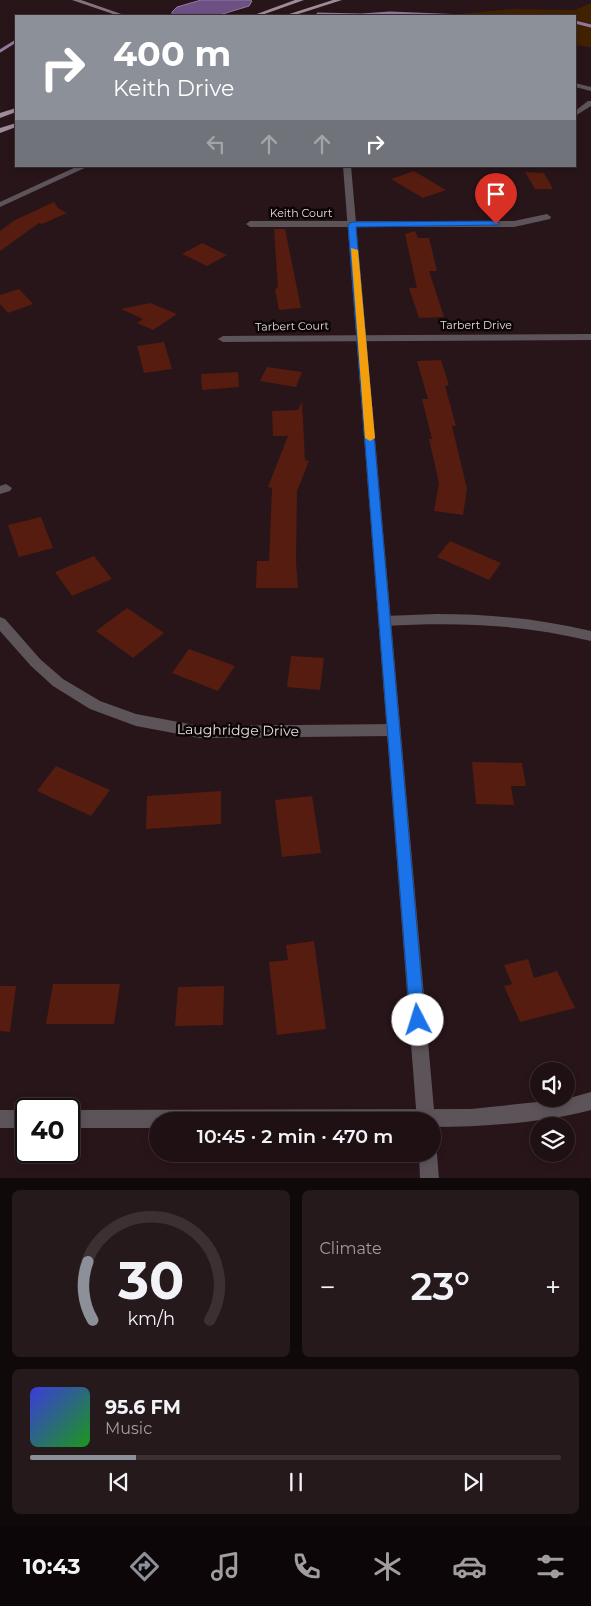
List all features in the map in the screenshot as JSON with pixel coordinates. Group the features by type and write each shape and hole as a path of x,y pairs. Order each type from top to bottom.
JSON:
{"main road":[{"path":"75,0 121,15"},
{"path":"257,15 301,0"},
{"path":"289,15 339,0"},
{"path":"0,116 15,110"},
{"path":"0,131 15,125"}],"street":[{"path":"576,85 591,89"},
{"path":"576,113 591,104"},
{"path":"0,205 83,167"},
{"path":"347,167 425,1112"},
{"name":"Keith Court","path":"250,224 514,224 547,217"},
{"name":"Tarbert Drive","path":"361,338 591,337"},
{"name":"Tarbert Court","path":"223,340 361,338"},
{"path":"385,621 500,619 528,622 591,636"},
{"name":"Laughridge Drive","path":"0,622 40,668 62,686 91,703 144,723 200,732 393,730"},
{"path":"441,1119 471,1118 572,1106 591,1101"},
{"path":"0,1119 15,1119"},
{"path":"80,1119 149,1119"},
{"path":"429,1162 430,1178"}],"shaded area":[{"path":"201,0 252,1 249,6 219,15 172,15 172,12 177,7"},
{"path":"591,3 591,47 576,45 576,15 452,15 511,9 575,10"}],"building":[{"path":"414,171 446,190 423,198 391,179"},
{"path":"525,172 544,173 553,189 535,189"},
{"path":"54,202 58,208 67,213 42,224 39,223 0,251 0,231 15,220"},
{"path":"274,229 285,229 301,308 279,310 275,289 278,288"},
{"path":"415,231 418,238 429,238 437,271 429,271 444,317 419,318 409,288 417,288 405,234"},
{"path":"202,243 227,255 207,266 182,254"},
{"path":"19,289 33,304 8,313 0,304 0,295"},
{"path":"150,303 177,314 153,330 137,323 143,319 121,309"},
{"path":"164,342 172,369 144,373 137,346"},
{"path":"441,360 449,385 445,386 456,426 452,426 467,489 463,515 434,511 439,483 429,439 432,439 422,399 428,399 417,361"},
{"path":"267,367 302,372 296,387 260,381"},
{"path":"238,372 239,387 202,390 201,374"},
{"path":"302,402 305,460 309,461 297,491 296,561 298,588 256,588 257,561 269,561 272,488 268,487 288,436 273,436 272,411 298,410"},
{"path":"41,517 53,548 19,557 8,525"},
{"path":"450,541 501,563 489,580 437,557"},
{"path":"94,556 112,579 72,596 55,572"},
{"path":"127,608 164,633 133,658 96,631"},
{"path":"189,649 235,666 218,691 172,673"},
{"path":"291,656 324,658 320,690 287,687"},
{"path":"472,762 522,763 526,786 511,786 514,805 476,804"},
{"path":"56,766 110,790 91,816 37,791"},
{"path":"221,791 221,824 146,829 147,796"},
{"path":"312,796 321,853 282,857 275,800"},
{"path":"314,941 326,1029 277,1035 269,962 288,960 286,945"},
{"path":"528,959 534,978 557,971 575,1008 520,1022 504,986 512,984 504,965"},
{"path":"53,984 120,984 114,1024 46,1024"},
{"path":"0,986 16,986 10,1032 0,1031"},
{"path":"224,986 223,1025 175,1026 178,987"}],"waterway":[{"path":"361,15 390,13 439,15"},
{"path":"318,14 361,15"},
{"path":"576,22 591,26"},
{"path":"0,51 15,42"}],"slow traffic":[{"path":"354,250 370,438"}],"route":[{"path":"418,1020 352,225 496,224"}]}
